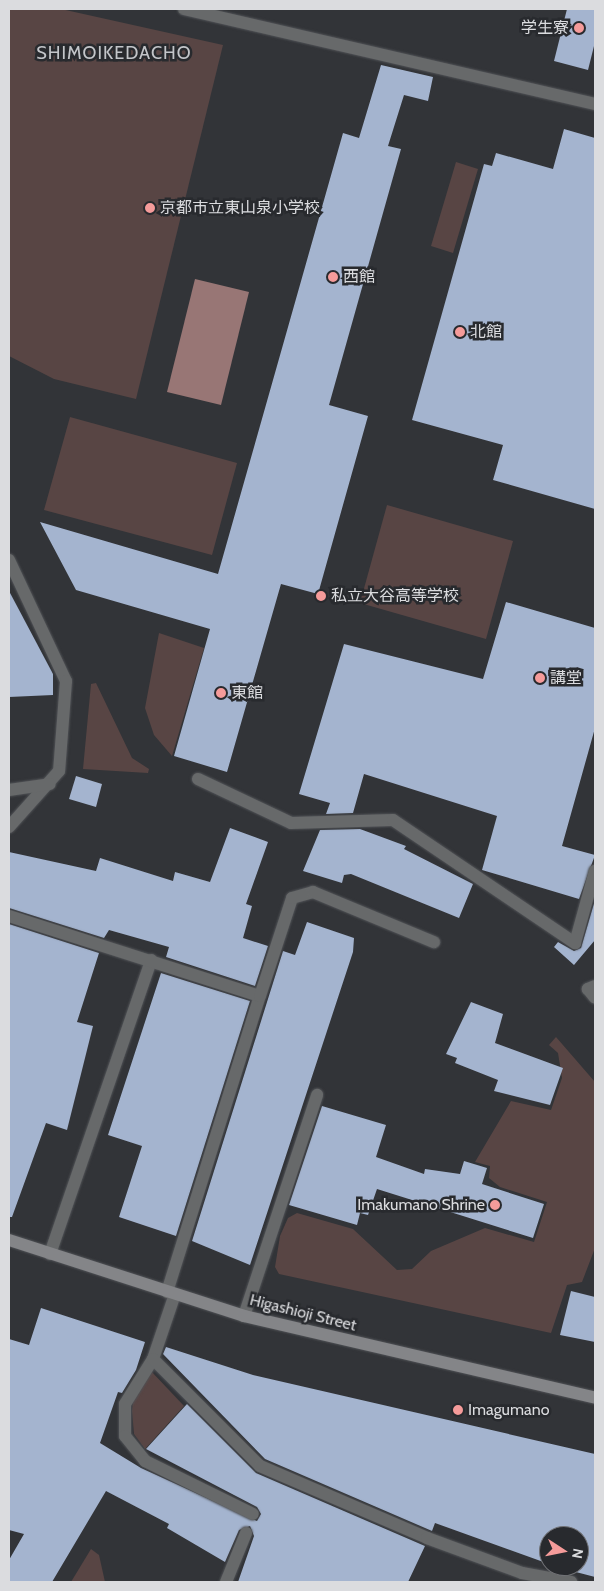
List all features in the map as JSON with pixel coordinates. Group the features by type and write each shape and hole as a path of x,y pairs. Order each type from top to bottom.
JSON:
{"main road":[{"name":"Higashioji Street","path":"9,1240 244,1316 595,1398"}],"street":[{"path":"184,9 595,104"},
{"path":"9,560 66,681 59,771 50,784 9,827"},
{"path":"198,779 291,823 393,820 575,943 595,871"},
{"path":"9,790 50,784"},
{"path":"253,1514 151,1464 131,1447 124,1430 124,1411 153,1359 260,996 292,898 313,892 434,942"},
{"path":"9,916 260,996"},
{"path":"50,1254 151,960"},
{"path":"595,986 588,989 595,998"},
{"path":"244,1316 316,1095"},
{"path":"153,1359 260,1466 427,1538 522,1573 571,1582"},
{"path":"226,1582 246,1533"}],"shaded area":[{"name":"京都市立東山泉小学校","path":"9,9 61,9 223,45 136,399 54,379 9,356"},
{"path":"456,162 478,169 453,253 431,246"},
{"path":"195,279 249,292 221,405 167,392"},
{"path":"70,417 237,463 212,555 44,510"},
{"path":"387,505 513,541 486,639 360,603"},
{"path":"159,633 204,648 172,756 154,735 145,708"},
{"path":"96,683 132,758 149,769 148,773 83,769 91,684"},
{"path":"556,1037 595,1082 595,1248 582,1282 567,1285 551,1333 279,1274 275,1267 280,1236 288,1218 297,1213 353,1229 397,1270 412,1269 431,1251 485,1228 534,1242 547,1202 500,1187 489,1178 490,1166 475,1162 511,1101 551,1110 562,1078 558,1053 549,1045"},
{"path":"151,1371 184,1406 145,1449 134,1434 132,1411 133,1400"},
{"path":"91,1549 99,1555 105,1582 71,1582"}],"building":[{"name":"学生寮","path":"567,9 595,9 595,42 588,70 554,61"},
{"name":"西館","path":"381,65 433,77 428,101 404,95 388,146 401,149 329,405 368,416 318,594 281,584 227,772 174,756 210,629 76,590 40,522 218,574 343,133 359,138"},
{"path":"564,129 595,138 595,509 493,480 503,445 412,420 484,164 492,166 496,153 553,169"},
{"path":"9,591 53,674 53,695 9,697"},
{"path":"506,602 595,628 595,728 562,846 595,855 579,899 482,870 497,816 364,774 353,813 326,814 330,803 299,794 344,644 483,679"},
{"path":"76,776 102,784 96,807 69,799"},
{"path":"230,828 268,842 246,904 252,906 243,938 268,946 255,986 166,957 169,947 109,930 104,938 9,908 9,852 96,871 100,858 173,881 175,872 210,882"},
{"path":"360,829 406,846 404,849 473,884 459,918 351,874 344,875 342,883 303,871 320,830"},
{"path":"595,900 595,940 574,965 554,947 558,942 574,951 581,948"},
{"path":"307,922 354,938 353,952 250,1265 192,1241 283,951 295,955"},
{"path":"9,924 99,953 77,1022 93,1026 67,1130 46,1123 12,1217 9,1217"},
{"path":"161,973 250,1001 176,1236 119,1217 142,1146 108,1135"},
{"path":"471,1002 503,1014 495,1043 563,1068 550,1105 494,1091 498,1080 455,1063 457,1058 446,1054"},
{"path":"322,1106 386,1125 376,1157 424,1174 425,1169 460,1174 464,1161 487,1168 482,1184 544,1204 533,1238 377,1189 368,1215 360,1213 357,1225 289,1205"},
{"path":"571,1291 595,1297 595,1342 560,1335"},
{"path":"41,1308 145,1342 136,1370 122,1393 118,1392 100,1443 141,1468 257,1521 261,1514 257,1507 146,1449 187,1404 256,1473 425,1546 408,1582 238,1582 254,1536 250,1526 239,1530 225,1562 167,1528 169,1524 106,1491 52,1582 9,1582 9,1560 24,1534 9,1530 9,1339 29,1345"},
{"path":"166,1347 253,1375 595,1454 595,1577 589,1575 589,1526 539,1526 539,1560 435,1523 432,1531 265,1459 163,1354"}],"place":[{"name":"学生寮","path":"579,28"},
{"name":"京都市立東山泉小学校","path":"150,208"},
{"name":"西館","path":"333,277"},
{"name":"北館","path":"460,332"},
{"name":"私立大谷高等学校","path":"321,596"},
{"name":"講堂","path":"540,678"},
{"name":"東館","path":"221,693"},
{"name":"Imakumano Shrine","path":"495,1205"},
{"name":"Imagumano","path":"458,1410"}],"district":[{"name":"SHIMOIKEDACHO","path":"114,53"}]}
